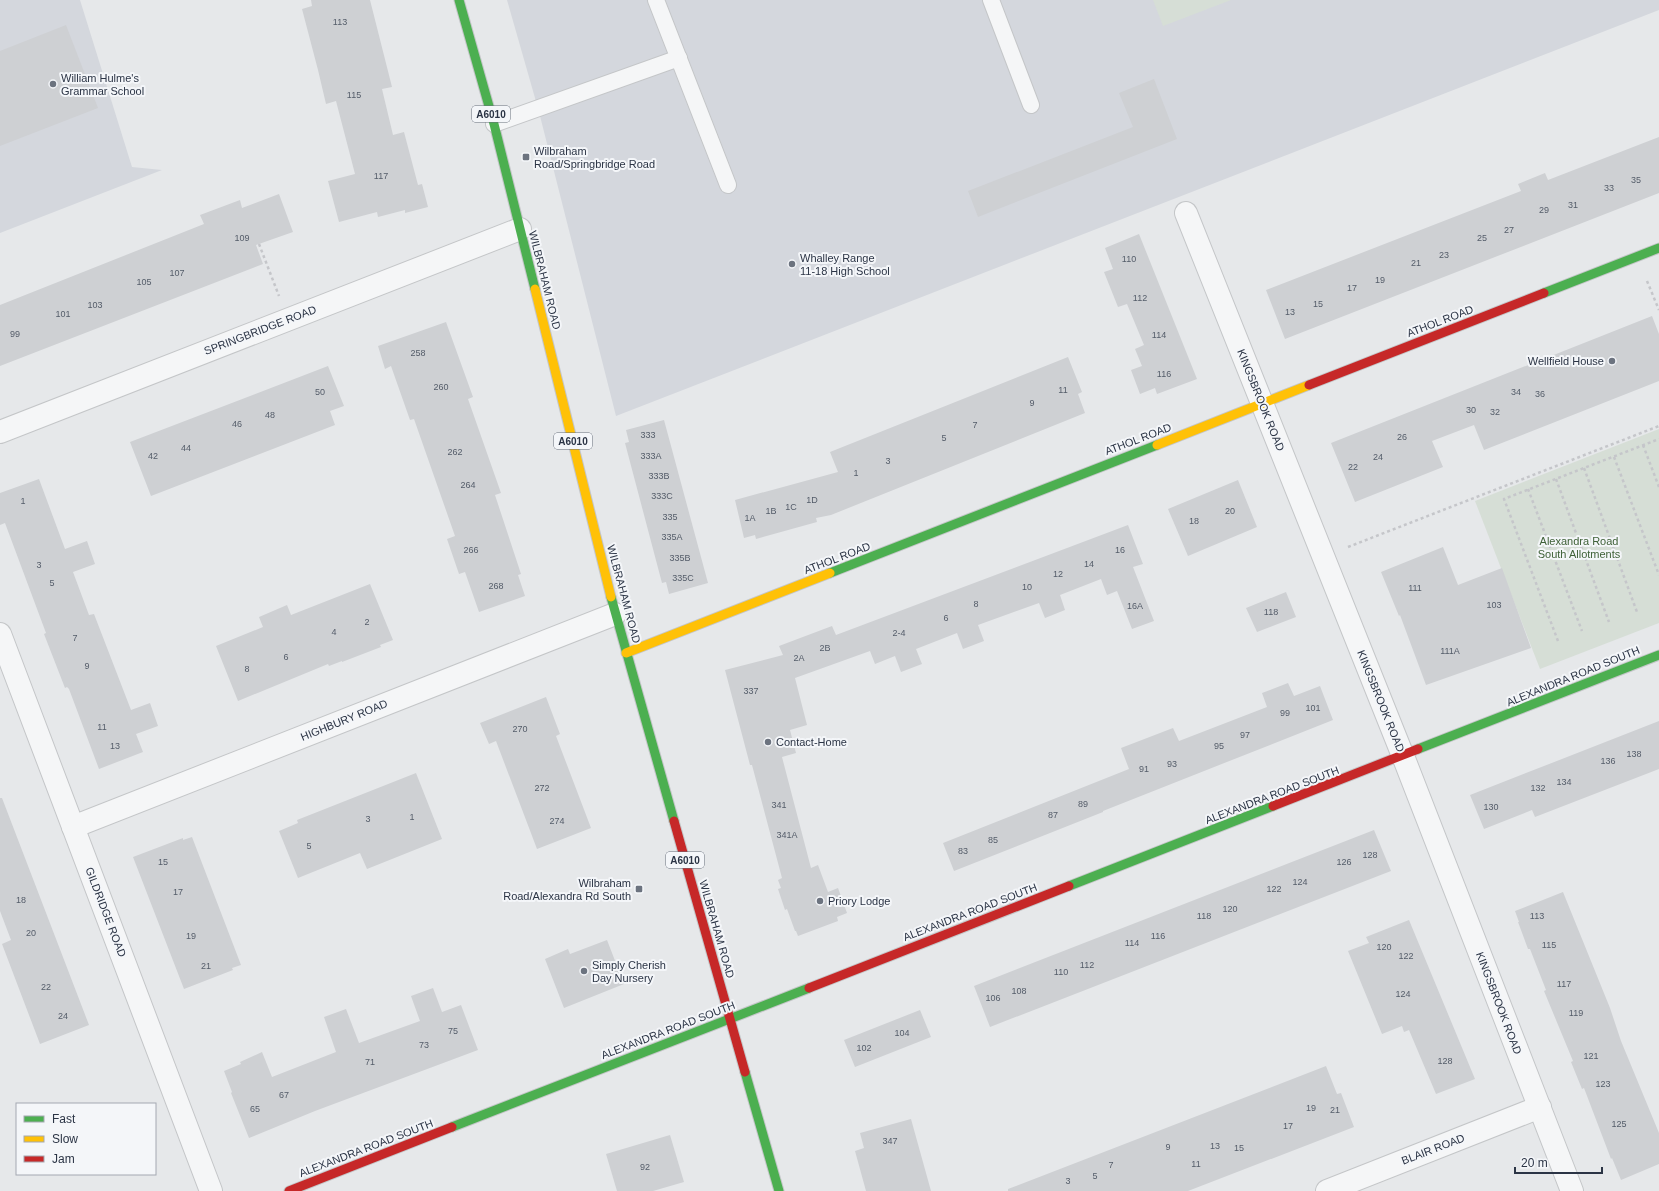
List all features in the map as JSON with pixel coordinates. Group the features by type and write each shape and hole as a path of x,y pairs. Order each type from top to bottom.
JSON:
{"main road":[{"name":"WILBRAHAM ROAD","path":"459,0 494,124 615,614 779,1191"},
{"name":"ATHOL ROAD","path":"626,653 1659,248"},
{"name":"ALEXANDRA ROAD SOUTH","path":"289,1191 1659,655"}],"street":[{"name":"KINGSBROOK ROAD","path":"1186,213 1403,756 1572,1191"},
{"name":"SPRINGBRIDGE ROAD","path":"0,432 520,229"},
{"name":"HIGHBURY ROAD","path":"73,827 615,614"},
{"name":"GILDRIDGE ROAD","path":"0,634 211,1191"},
{"name":"BLAIR ROAD","path":"1327,1191 1540,1107"}],"lane":[{"path":"656,0 728,185"},
{"path":"991,0 1031,105"},
{"path":"494,124 679,58"}],"path":[{"path":"259,244 288,319"},
{"path":"1638,256 1659,310"},
{"path":"1323,557 1659,426"},
{"path":"1558,641 1504,499 1659,439"},
{"path":"1643,445 1659,487"},
{"path":"1614,457 1659,574"},
{"path":"1584,468 1637,612"},
{"path":"1556,479 1609,622"},
{"path":"1528,490 1582,631"}],"shaded area":[{"name":"William Hulme's Grammar School","path":"0,0 80,0 132,167 162,170 0,233"},
{"name":"Whalley Range 11-18 High School","path":"507,0 1659,0 1659,10 616,416 539,112"}],"green space":[{"path":"1153,0 1231,0 1163,26"},
{"name":"Alexandra Road South Allotments","path":"1659,429 1659,623 1540,669 1475,501"}],"building":[{"path":"311,0 370,0 392,87 382,89 393,135 404,132 418,185 422,184 428,207 405,213 405,210 378,217 377,212 339,222 328,181 355,174 336,101 326,104 302,9 312,6"},
{"path":"66,25 98,108 0,146 0,51"},
{"path":"1154,79 1177,139 978,217 968,191 1133,127 1119,93"},
{"path":"1659,137 1659,193 1285,339 1266,290 1521,191 1518,184 1545,173 1548,180"},
{"path":"279,194 293,232 256,245 263,264 0,366 0,305 204,224 200,215 240,200 242,208"},
{"path":"1139,234 1197,379 1157,394 1155,388 1140,394 1131,370 1142,366 1135,349 1144,345 1127,304 1118,307 1104,272 1113,269 1105,248"},
{"path":"1652,316 1659,334 1659,381 1484,450 1474,425 1432,441 1443,467 1355,502 1331,443"},
{"path":"446,322 473,397 468,399 501,493 495,495 521,574 518,575 525,596 479,612 465,572 459,574 447,539 455,536 414,419 410,420 391,366 385,369 378,346"},
{"path":"1068,357 1082,392 1078,394 1085,413 831,515 816,518 817,522 756,539 755,535 744,538 735,500 838,472 830,452"},
{"path":"328,366 344,406 330,411 335,425 151,496 130,442"},
{"path":"664,420 708,583 669,594 666,582 662,583 625,443 629,442 626,430"},
{"path":"39,479 65,549 87,541 95,564 73,572 89,615 94,614 131,710 150,703 158,726 136,734 143,752 99,769 69,689 67,687 65,688 44,634 46,633 5,523 0,525 0,493"},
{"path":"1238,480 1257,527 1188,556 1168,509"},
{"path":"1128,525 1143,564 1133,567 1154,621 1132,629 1117,591 1107,595 1101,579 1060,595 1065,610 1045,618 1039,603 978,625 984,641 963,649 957,633 916,649 922,664 901,672 895,656 875,664 870,651 795,678 807,725 790,730 796,753 782,757 811,868 818,865 828,892 838,888 847,913 837,917 838,921 798,936 787,909 785,910 778,889 781,888 778,880 782,878 725,670 783,655 779,646 832,626 836,635"},
{"path":"1443,547 1458,585 1502,568 1531,648 1426,685 1400,615 1399,616 1381,572"},
{"path":"370,584 393,640 380,645 381,647 342,662 329,666 328,664 238,701 216,646 263,627 259,617 287,605 291,615"},
{"path":"1286,592 1296,617 1257,632 1246,608"},
{"path":"1288,683 1294,696 1320,686 1333,720 954,871 943,843 1129,769 1121,748 1173,728 1179,741 1267,707 1262,693"},
{"path":"546,697 560,734 556,736 591,828 537,849 496,741 489,744 480,723"},
{"path":"1659,721 1659,769 1535,817 1532,810 1484,829 1470,795"},
{"path":"416,773 442,839 367,869 360,853 298,878 279,831 298,823 297,820"},
{"path":"0,798 2,798 89,1025 40,1044 2,944 11,940 0,911"},
{"path":"1374,830 1391,871 990,1027 974,986"},
{"path":"192,837 241,965 232,968 233,970 184,989 133,857 183,838 183,840"},
{"path":"1563,892 1610,1008 1621,1041 1659,1133 1659,1164 1621,1180 1612,1158 1611,1159 1584,1088 1582,1089 1571,1062 1573,1061 1544,991 1546,990 1530,949 1528,949 1515,911"},
{"path":"1409,920 1475,1079 1436,1094 1409,1030 1404,1032 1402,1026 1382,1034 1348,951 1369,943 1366,937"},
{"name":"Simply Cherish Day Nursery","path":"607,940 624,984 564,1008 545,959 568,949 570,954"},
{"path":"433,988 442,1012 461,1005 478,1050 315,1111 249,1138 224,1071 241,1064 240,1062 262,1052 272,1077 336,1052 324,1017 346,1009 359,1043 420,1021 411,996"},
{"path":"920,1010 931,1037 855,1067 844,1040"},
{"path":"1326,1066 1337,1094 1341,1093 1354,1127 1188,1191 1008,1191 1008,1189"},
{"path":"911,1119 931,1191 866,1191 855,1151 864,1148 860,1133"},
{"path":"670,1135 684,1182 653,1191 617,1191 606,1154"}],"traffic: fast":[{"path":"459,0 494,124 535,289"},
{"path":"1544,293 1659,248"},
{"path":"830,573 1157,445"},
{"path":"611,597 674,821"},
{"path":"1418,749 1659,655"},
{"path":"1069,886 1273,806"},
{"path":"452,1127 809,988"},
{"path":"745,1072 779,1191"}],"traffic: slow":[{"path":"535,289 611,597"},
{"path":"1157,445 1309,385"},
{"path":"626,653 830,573"}],"traffic: jam":[{"path":"1309,385 1544,293"},
{"path":"1273,806 1418,749"},
{"path":"674,821 745,1072"},
{"path":"809,988 1069,886"},
{"path":"289,1191 452,1127"}],"place":[{"name":"William Hulme's Grammar School","path":"53,84"},
{"name":"Wilbraham Road/Springbridge Road","path":"526,157"},
{"name":"Whalley Range 11-18 High School","path":"792,264"},
{"name":"Wellfield House","path":"1612,361"},
{"name":"Contact-Home","path":"768,742"},
{"name":"Wilbraham Road/Alexandra Rd South","path":"639,889"},
{"name":"Priory Lodge","path":"820,901"},
{"name":"Simply Cherish Day Nursery","path":"584,971"}]}
